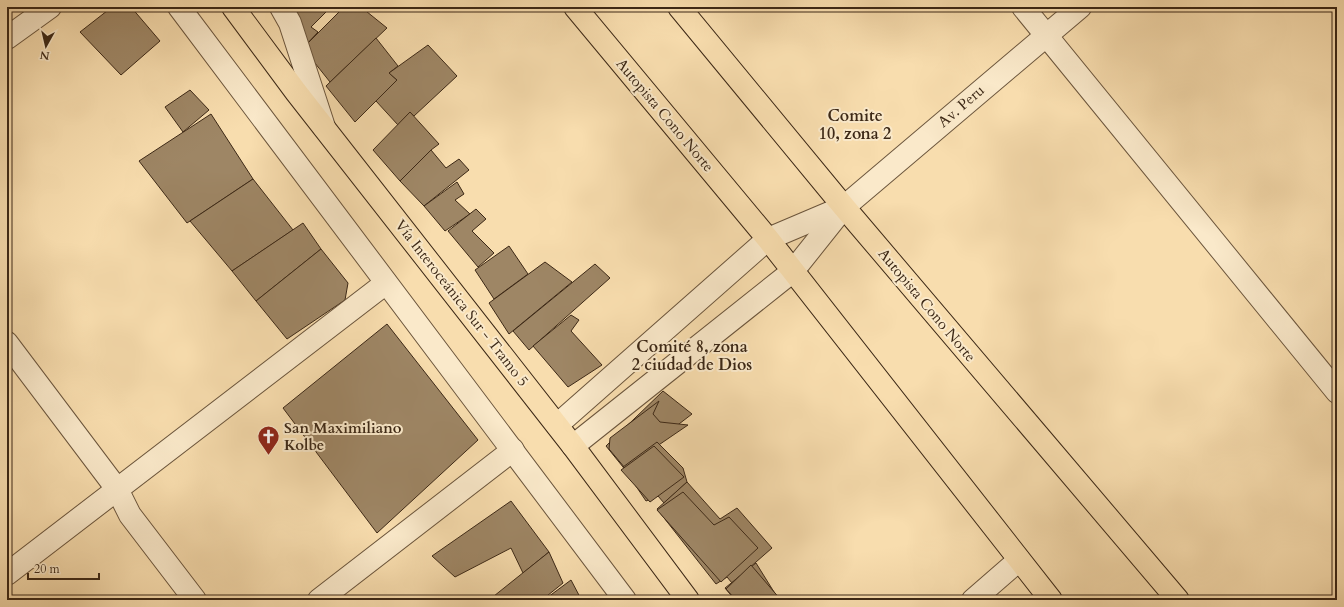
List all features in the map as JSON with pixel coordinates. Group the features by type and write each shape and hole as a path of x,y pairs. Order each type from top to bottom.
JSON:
{"main road":[{"name":"Vía Interoceánica Sur - Tramo 5","path":"233,7 324,128 574,446 688,600"},
{"name":"Autopista Cono Norte","path":"575,7 768,239 1051,600"},
{"name":"Autopista Cono Norte","path":"679,7 844,207 1178,600"}],"street":[{"path":"7,38 50,7"},
{"path":"179,7 625,600"},
{"path":"281,7 290,23 324,128"},
{"path":"1023,7 1337,392"},
{"name":"Av. Peru","path":"844,207 1046,34 1080,7"},
{"path":"557,425 768,239 844,207"},
{"path":"574,446 793,271 844,207"},
{"path":"7,574 386,283"},
{"path":"7,344 117,489 130,515 195,600"},
{"path":"319,600 513,450"},
{"path":"973,600 1019,560"}],"building":[{"path":"112,7 131,7 160,41 121,75 80,32"},
{"path":"286,7 322,7 326,12 311,27 318,32 303,48"},
{"path":"344,7 361,7 387,28 330,82 303,48"},
{"path":"376,38 398,66 389,73 397,80 355,122 326,86"},
{"path":"428,45 457,76 414,116 410,112 398,125 376,101 397,80 389,73"},
{"path":"190,90 209,110 183,132 165,107"},
{"path":"410,112 439,144 400,181 373,150"},
{"path":"211,114 253,179 187,223 139,161"},
{"path":"431,150 446,168 459,159 469,170 424,206 400,181"},
{"path":"253,179 293,230 232,271 190,221"},
{"path":"457,182 464,194 455,200 470,214 445,231 424,206"},
{"path":"476,209 486,219 472,231 494,253 478,267 448,231"},
{"path":"303,223 321,249 256,301 232,271"},
{"path":"509,246 528,274 494,299 475,270"},
{"path":"321,249 348,283 345,300 287,339 256,301"},
{"path":"545,262 572,282 509,334 489,303"},
{"path":"595,264 610,278 529,350 513,331"},
{"path":"571,315 579,320 571,331 602,365 568,387 533,346"},
{"path":"387,324 478,440 377,533 283,408"},
{"path":"663,391 692,414 623,467 606,446"},
{"path":"659,401 653,414 660,422 688,425 625,468 609,449 610,438"},
{"path":"657,442 683,468 687,482 664,503 658,496 646,501 623,467"},
{"path":"654,446 684,477 650,502 621,470"},
{"path":"687,482 720,519 737,508 772,548 732,583 727,577 716,584 657,509"},
{"path":"683,492 714,525 729,517 758,548 721,582 657,510"},
{"path":"511,501 549,552 523,573 511,548 455,577 432,556"},
{"path":"549,552 563,583 542,600 489,600"},
{"path":"756,563 779,600 735,600 725,588"},
{"path":"751,565 781,600 736,600 726,589"},
{"path":"571,580 581,599 580,600 544,600"}],"place":[{"name":"San Maximiliano Kolbe","path":"269,456"}],"district":[{"name":"Comite 10, zona 2","path":"855,124"},
{"name":"Comité 8, zona 2 ciudad de Dios","path":"692,355"}]}
